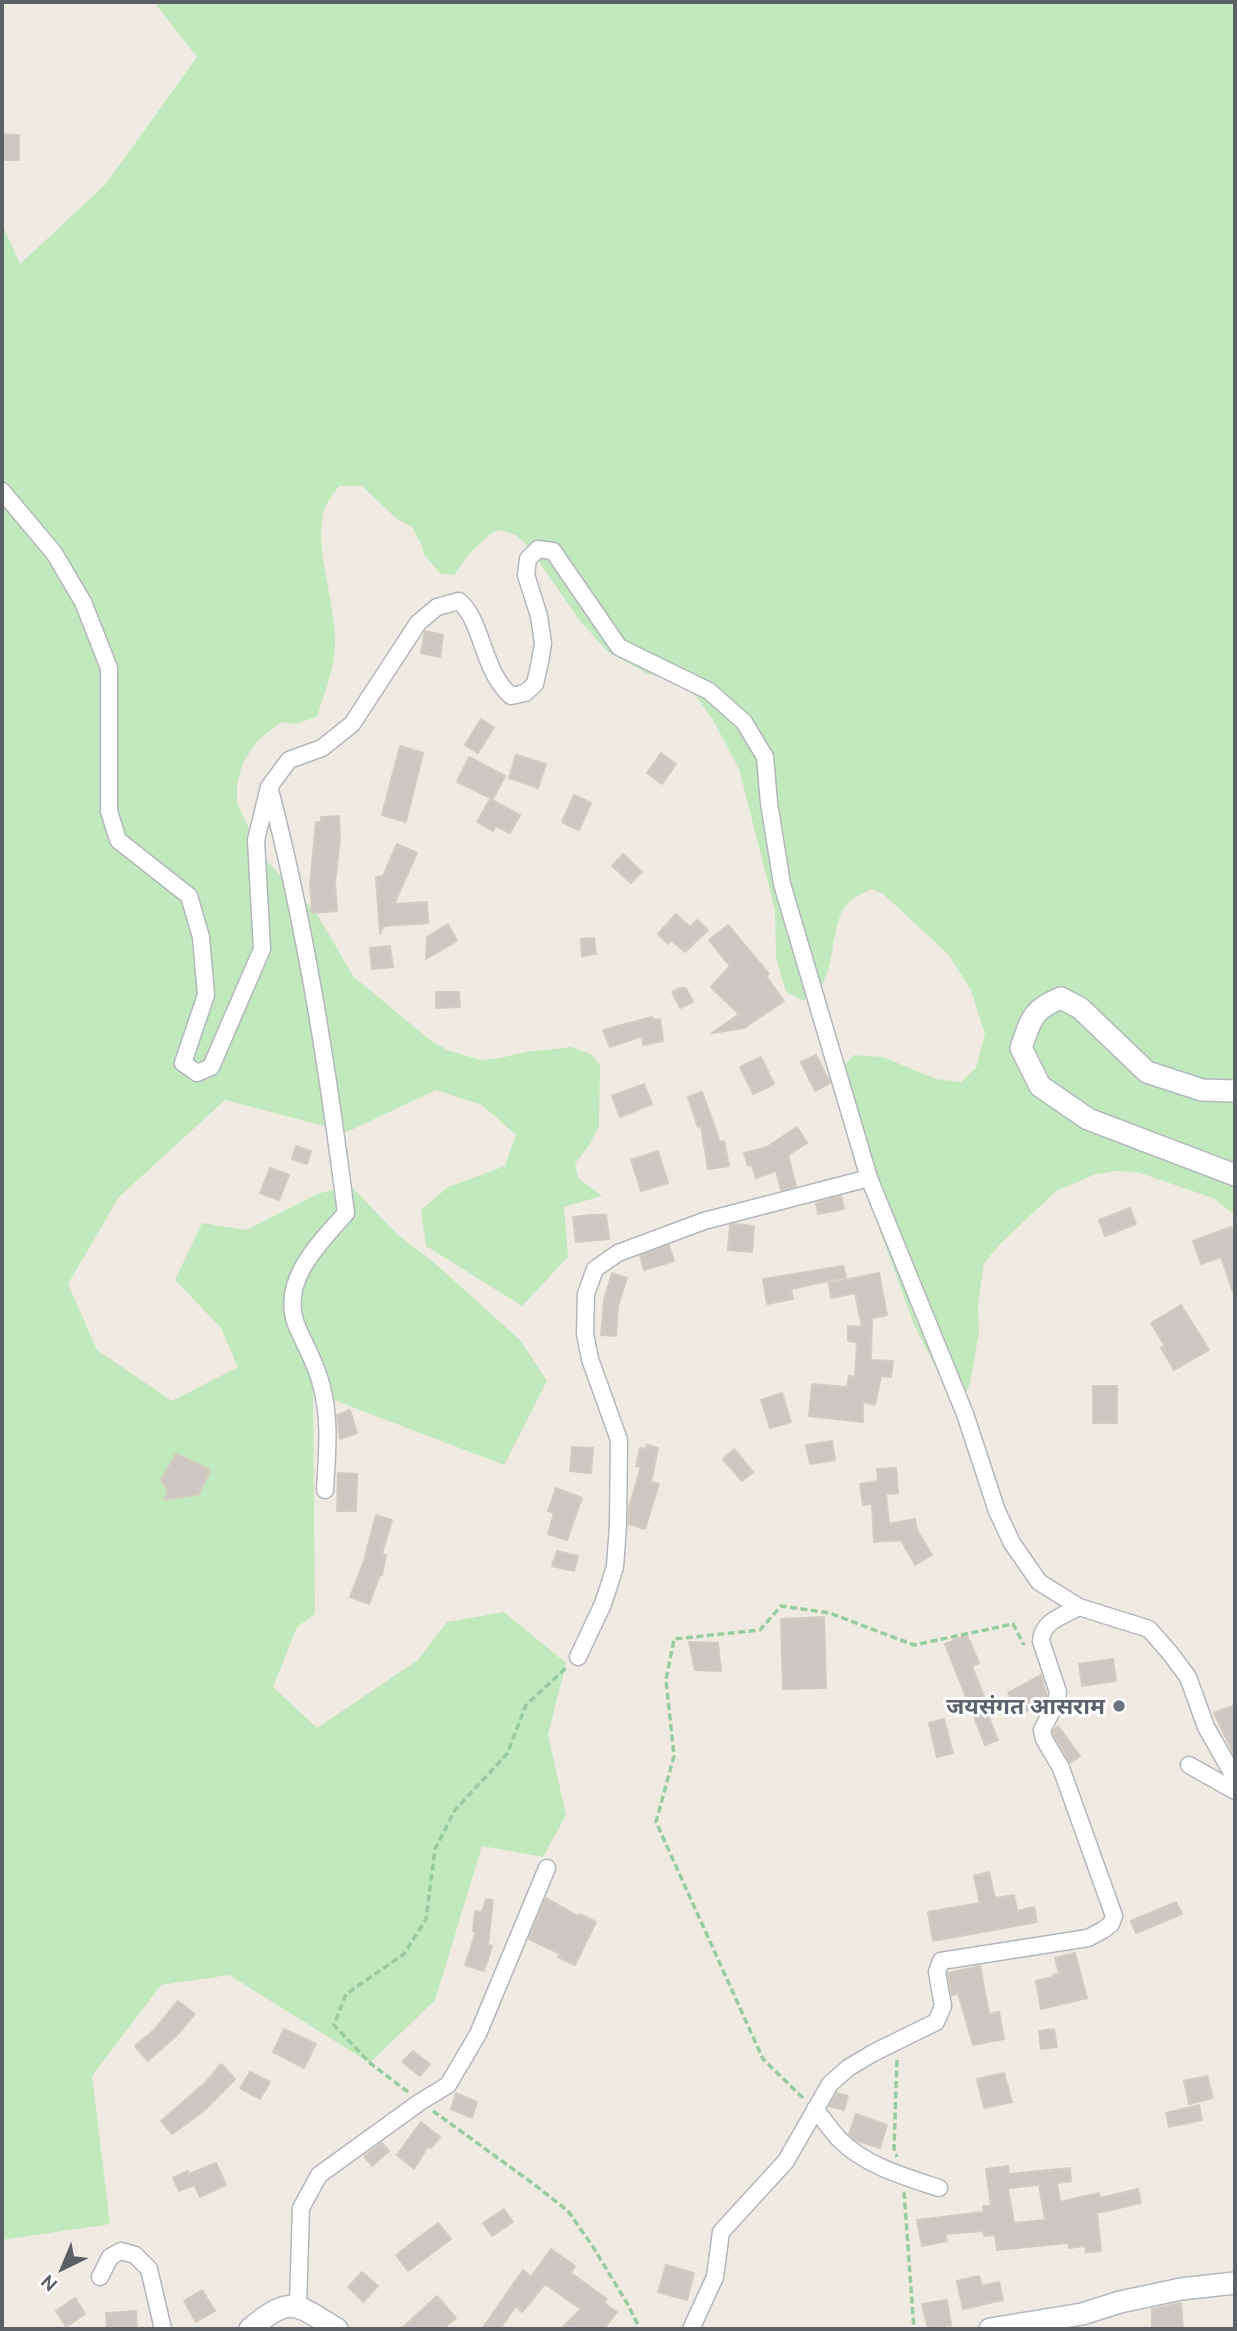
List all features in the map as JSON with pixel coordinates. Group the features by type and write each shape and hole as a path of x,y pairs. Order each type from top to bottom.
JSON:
{"main road":[{"path":"1235,1091 1202,1090 1147,1072 1080,1007 1061,998 1042,1006 1030,1021 1021,1048 1040,1086 1088,1119 1235,1175"},
{"path":"990,2329 1082,2314 1181,2288 1235,2283"},
{"path":"250,2329 269,2313 298,2306 309,2310 337,2329"}],"street":[{"path":"2,491 54,552 83,602 109,668 109,811 118,840 189,896 201,937 206,995 183,1063 197,1073 211,1066 262,949 256,840 269,788 289,760 322,748 352,724 418,623 437,607 460,601 467,607 486,659 501,687 511,696 526,693 535,684 543,643 539,616 526,575 528,559 538,549 553,551 619,647 709,691 744,722 765,757 769,803 782,884 869,1178 965,1414 998,1511 1012,1543 1039,1582 1079,1607 1149,1629 1188,1677 1206,1727 1235,1778"},
{"path":"269,788 288,861 320,1032 346,1213 310,1255 297,1278 292,1303 295,1321 321,1381 328,1413 325,1490"},
{"path":"578,1657 603,1604 615,1567 618,1525 619,1440 590,1359 585,1334 586,1294 596,1269 618,1253 704,1221 869,1178"},
{"path":"691,2329 715,2277 721,2232 786,2161 830,2084 848,2068 873,2053 936,2022 943,2006 937,1972 941,1961 1088,1938 1111,1924 1114,1916 1061,1768 1044,1739 1042,1730 1056,1703 1058,1692 1041,1641 1042,1632 1047,1624 1079,1607"},
{"path":"1189,1765 1235,1791"},
{"path":"298,2306 301,2208 319,2175 448,2085 478,2034 547,1868"},
{"path":"815,2109 841,2141 865,2158 903,2176 939,2188"},
{"path":"100,2277 110,2257 121,2251 135,2255 149,2269 163,2329"}],"path":[{"path":"815,2109 763,2059 656,1822 674,1756 666,1680 674,1639 760,1630 781,1605 830,1613 914,1645 1013,1624 1024,1646"},
{"path":"578,1657 526,1705 507,1754 455,1810 435,1849 426,1919 404,1954 346,1994 334,2025 370,2063 568,2211 600,2258 640,2329"}],"green space":[{"path":"154,2 1235,2 1235,1215 1213,1198 1140,1173 1118,1171 1096,1174 1056,1191 1000,1244 984,1263 978,1303 979,1333 970,1384 964,1397 952,1399 914,1325 878,1225 871,1189 836,1097 838,1072 854,1055 883,1057 936,1079 961,1082 976,1068 985,1034 971,990 948,954 882,893 871,889 850,901 842,913 826,975 812,999 802,1000 786,992 776,957 775,910 739,769 713,720 693,692 681,680 648,674 608,652 580,621 528,546 516,535 499,530 490,534 468,555 454,575 441,574 424,555 412,527 397,519 362,486 339,486 326,506 321,529 335,644 326,690 317,717 295,724 281,722 257,741 243,763 237,784 237,803 262,856 317,914 353,976 430,1040 447,1050 481,1060 571,1047 592,1055 600,1066 599,1126 575,1164 578,1178 602,1196 564,1207 568,1257 522,1306 426,1246 421,1210 448,1187 505,1166 516,1135 482,1105 436,1090 347,1132 225,1100 119,1197 68,1284 97,1350 172,1401 238,1367 221,1328 175,1280 202,1223 246,1230 317,1194 350,1185 397,1234 438,1266 520,1340 547,1381 504,1465 313,1392 315,1614 297,1627 273,1687 317,1728 418,1660 447,1622 504,1612 566,1663 548,1735 566,1815 543,1857 482,1846 435,2000 370,2063 229,1975 161,1985 92,2076 110,2224 2,2240 2,224 20,264 105,185 197,57"}],"building":[{"path":"2,134 19,135 19,160 2,160"},
{"path":"425,631 443,635 440,657 421,653"},
{"path":"481,719 494,727 478,753 465,745"},
{"path":"400,746 423,753 406,822 382,815"},
{"path":"661,753 676,764 662,784 647,773"},
{"path":"516,755 546,764 538,788 509,778"},
{"path":"469,757 505,776 493,799 457,782"},
{"path":"574,795 591,803 579,830 562,822"},
{"path":"490,799 520,815 510,833 496,826 493,831 477,822"},
{"path":"339,816 340,838 335,883 337,911 312,913 310,885 316,822 321,822 321,817"},
{"path":"397,844 417,853 394,904 427,902 428,923 384,926 380,934 376,877 383,876"},
{"path":"623,854 642,872 631,883 612,866"},
{"path":"676,914 690,927 697,920 708,930 685,952 671,940 668,944 658,934"},
{"path":"448,924 457,941 426,959 427,937"},
{"path":"728,925 769,974 766,976 784,1001 744,1028 712,1033 739,1014 711,987 730,966 709,940"},
{"path":"594,938 596,954 582,956 581,939"},
{"path":"390,946 393,967 372,969 370,948"},
{"path":"686,988 693,1002 680,1008 672,992"},
{"path":"436,992 459,992 460,1007 436,1008"},
{"path":"652,1017 653,1020 660,1019 663,1041 643,1045 642,1036 610,1047 603,1030"},
{"path":"816,1055 830,1083 815,1091 801,1062"},
{"path":"761,1057 774,1084 753,1094 740,1067"},
{"path":"644,1084 652,1104 620,1117 612,1096"},
{"path":"702,1092 720,1142 724,1141 729,1166 708,1169 701,1126 698,1127 688,1097"},
{"path":"797,1127 807,1143 788,1155 796,1186 781,1190 776,1171 756,1178 744,1153 767,1147"},
{"path":"296,1146 311,1151 307,1164 292,1159"},
{"path":"658,1151 668,1183 641,1191 631,1160"},
{"path":"270,1168 289,1175 279,1200 260,1193"},
{"path":"841,1196 844,1209 818,1214 816,1203"},
{"path":"1130,1208 1136,1224 1105,1236 1099,1220"},
{"path":"606,1215 609,1239 576,1242 573,1217"},
{"path":"730,1225 754,1226 752,1252 728,1250"},
{"path":"1231,1227 1235,1238 1233,1292 1221,1257 1201,1264 1193,1241"},
{"path":"669,1245 674,1261 644,1270 640,1256"},
{"path":"843,1266 846,1277 791,1289 793,1299 767,1304 763,1279"},
{"path":"612,1273 627,1278 618,1306 616,1336 601,1335 604,1300"},
{"path":"879,1273 887,1315 872,1318 871,1360 893,1361 891,1377 881,1376 875,1405 863,1402 863,1422 809,1416 812,1384 847,1387 849,1376 855,1377 857,1342 848,1341 848,1326 862,1327 855,1293 831,1298 829,1283"},
{"path":"1181,1305 1209,1350 1174,1370 1161,1348 1165,1346 1151,1323"},
{"path":"1093,1386 1117,1386 1117,1423 1093,1423"},
{"path":"782,1393 791,1422 770,1428 761,1400"},
{"path":"350,1410 357,1433 340,1439 337,1415"},
{"path":"832,1441 835,1460 810,1464 806,1445"},
{"path":"647,1445 658,1448 651,1482 659,1484 645,1529 629,1524 629,1507 641,1467 636,1466 640,1448 646,1449"},
{"path":"572,1447 593,1448 591,1473 570,1471"},
{"path":"734,1449 753,1472 742,1481 723,1459"},
{"path":"176,1454 210,1470 199,1494 164,1500 168,1491 161,1480"},
{"path":"896,1468 898,1493 886,1494 889,1524 915,1519 917,1530 932,1555 915,1565 901,1540 874,1542 872,1504 863,1505 860,1484 878,1481 877,1469"},
{"path":"338,1473 357,1474 356,1511 337,1511"},
{"path":"556,1488 582,1498 567,1540 548,1534 554,1513 548,1511"},
{"path":"376,1515 392,1520 382,1554 386,1555 382,1575 369,1604 350,1597 364,1561"},
{"path":"557,1551 578,1556 574,1571 552,1566"},
{"path":"824,1617 826,1688 783,1689 781,1619"},
{"path":"967,1635 979,1663 972,1666 985,1699 982,1700 998,1740 985,1745 945,1644"},
{"path":"689,1642 718,1643 721,1671 695,1670"},
{"path":"1113,1659 1116,1681 1082,1686 1079,1664"},
{"path":"1041,1675 1047,1696 1036,1701 1038,1705 1021,1715 1008,1693"},
{"path":"1235,1705 1235,1757 1214,1713"},
{"path":"944,1719 953,1753 937,1757 929,1723"},
{"path":"1058,1726 1080,1756 1070,1763 1054,1735 1053,1731"},
{"path":"989,1872 995,1898 1014,1895 1017,1911 1034,1907 1037,1922 933,1941 928,1912 980,1903 974,1876"},
{"path":"546,1898 578,1916 580,1914 596,1922 575,1965 558,1957 560,1954 529,1939"},
{"path":"486,1899 493,1900 488,1945 492,1946 484,1971 465,1965 476,1932 473,1931 475,1911 482,1912"},
{"path":"1176,1902 1182,1914 1136,1933 1131,1921"},
{"path":"1075,1953 1087,1998 1041,2009 1036,1981 1059,1973 1055,1958"},
{"path":"980,1966 989,2014 999,2012 1004,2039 973,2045 958,1993 952,1995 948,1973"},
{"path":"178,2001 195,2014 176,2036 148,2061 135,2046 154,2030"},
{"path":"284,2029 316,2044 304,2068 273,2052"},
{"path":"1054,2029 1057,2047 1041,2049 1039,2031"},
{"path":"413,2051 430,2064 420,2076 402,2062"},
{"path":"221,2064 235,2079 204,2111 172,2134 161,2121 206,2082"},
{"path":"250,2072 270,2082 260,2099 240,2088"},
{"path":"1004,2073 1012,2102 984,2108 977,2079"},
{"path":"1207,2076 1213,2098 1189,2104 1184,2081"},
{"path":"456,2093 477,2102 472,2118 451,2109"},
{"path":"837,2093 848,2096 844,2110 829,2106"},
{"path":"1199,2105 1202,2120 1169,2127 1166,2113"},
{"path":"856,2114 887,2125 880,2148 855,2140 849,2134"},
{"path":"421,2122 440,2137 431,2148 428,2146 414,2169 397,2155"},
{"path":"382,2143 389,2151 372,2166 364,2156"},
{"path":"216,2163 226,2185 200,2197 189,2174"},
{"path":"1008,2166 1009,2174 1070,2168 1071,2181 1057,2183 1060,2202 1099,2193 1100,2198 1138,2189 1141,2203 1097,2213 1101,2251 1086,2252 1085,2246 1069,2248 1068,2243 997,2250 995,2235 984,2236 983,2231 945,2234 947,2241 922,2246 917,2220 984,2212 983,2206 991,2206 986,2169","holes":["1039,2185 1045,2220 1014,2223 1008,2188"]},
{"path":"188,2171 194,2185 179,2191 173,2178"},
{"path":"504,2209 513,2222 492,2236 483,2223"},
{"path":"438,2223 451,2239 408,2271 396,2255"},
{"path":"551,2249 575,2266 571,2273 607,2299 604,2303 617,2312 604,2329 561,2329 581,2309 545,2284 522,2312 516,2306 500,2329 482,2329 523,2270 531,2277"},
{"path":"666,2265 694,2273 687,2300 658,2292"},
{"path":"362,2272 378,2286 363,2302 348,2287"},
{"path":"979,2276 982,2286 999,2282 1003,2300 963,2309 957,2281"},
{"path":"202,2290 215,2311 196,2322 184,2301"},
{"path":"437,2296 456,2318 443,2329 401,2329"},
{"path":"75,2298 85,2314 66,2327 56,2311"},
{"path":"947,2300 951,2325 928,2329 922,2304"},
{"path":"1181,2303 1183,2329 1152,2329 1152,2309"},
{"path":"136,2311 137,2329 107,2329 106,2313"}],"place":[{"name":"जयसंगत आसराम","path":"1119,1706"}]}
